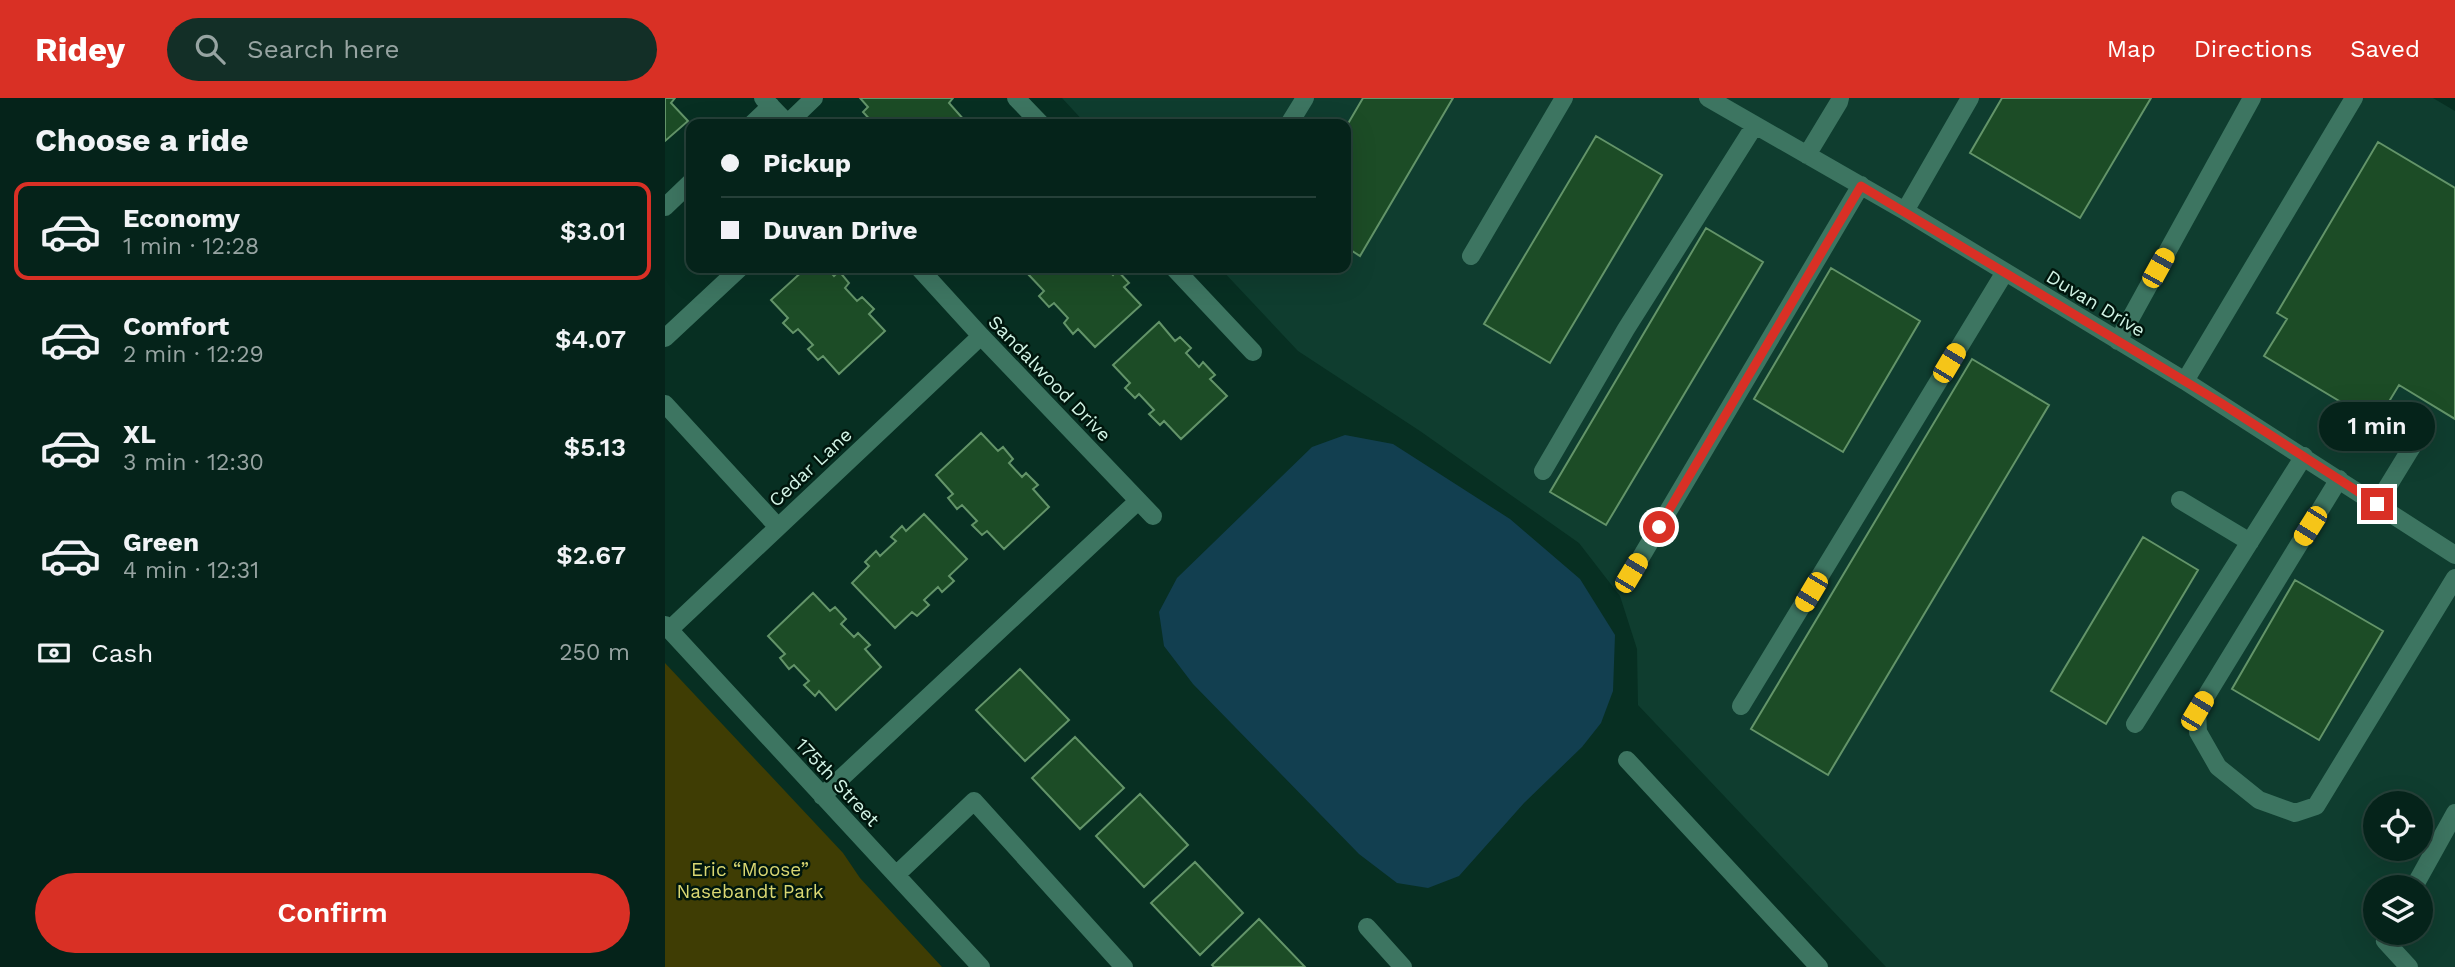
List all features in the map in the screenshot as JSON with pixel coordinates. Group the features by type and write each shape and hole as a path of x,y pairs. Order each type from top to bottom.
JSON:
{"street":[{"path":"792,119 814,98"},
{"path":"1016,98 1036,119"},
{"path":"1292,119 1305,98"},
{"path":"1471,256 1564,98"},
{"name":"Duvan Drive","path":"1708,98 1905,212 2185,381 2377,504 2452,547"},
{"path":"1807,155 1839,98"},
{"path":"1905,212 1969,98"},
{"path":"2118,341 2252,98"},
{"path":"2185,381 2354,98"},
{"path":"755,119 767,102 782,119"},
{"path":"1543,471 1626,329 1755,125"},
{"path":"1631,573 1861,186"},
{"path":"665,207 686,187"},
{"path":"1741,706 2004,272"},
{"path":"665,338 735,273"},
{"name":"Sandalwood Drive","path":"924,273 1153,516"},
{"path":"1179,273 1252,352"},
{"name":"Cedar Lane","path":"667,628 981,336"},
{"path":"665,404 778,527"},
{"path":"2377,504 2418,437"},
{"path":"2135,724 2304,456"},
{"path":"2339,479 2197,711 2198,732 2218,767 2259,800 2295,813 2316,806 2455,578"},
{"path":"2180,500 2250,542"},
{"path":"822,796 1138,501"},
{"name":"175th Street","path":"667,628 981,967"},
{"path":"1627,760 1819,967"},
{"path":"896,875 974,801 1124,967"},
{"path":"2421,875 2455,813"},
{"path":"1367,927 1403,967"},
{"path":"2389,945 2409,967"}],"shaded area":[{"path":"1062,98 2433,98 2455,111 2455,967 1886,967 1638,705 1637,649 1620,596 1579,543 1420,431 1298,351 1225,273 1351,273 1351,119 1081,119"}],"green space":[{"name":"Eric “Moose” Nasebandt Park","path":"665,663 843,853 860,878 942,967 665,967"}],"water":[{"path":"1345,435 1393,444 1510,519 1580,579 1615,635 1613,691 1601,723 1582,747 1524,803 1459,876 1428,888 1397,883 1359,854 1193,684 1164,646 1159,612 1177,578 1312,447"}],"building":[{"path":"665,98 675,98 671,103 686,119 686,123 665,141"},
{"path":"860,98 953,98 949,103 963,119 869,119 863,112 868,107"},
{"path":"1363,98 1453,98 1360,256 1351,250 1351,119"},
{"path":"2002,98 2151,98 2080,218 1970,153"},
{"path":"1596,136 1662,175 1550,363 1484,324"},
{"path":"2378,142 2455,188 2455,419 2399,385 2376,423 2264,356 2287,319 2277,313"},
{"path":"1706,228 1763,262 1606,525 1550,492"},
{"path":"1831,268 1920,321 1843,452 1754,399"},
{"path":"801,273 831,273 834,276 841,273 849,283 845,288 857,301 862,297 874,309 869,314 885,331 839,374 823,356 818,360 808,349 813,345 798,329 793,333 783,323 788,318 771,300"},
{"path":"1027,273 1120,273 1129,283 1124,287 1141,305 1095,347 1078,329 1073,334 1064,323 1068,318 1054,303 1049,307 1039,296 1044,291"},
{"path":"1159,322 1175,341 1180,337 1191,348 1186,353 1199,367 1203,362 1215,375 1210,379 1227,396 1181,439 1164,421 1160,425 1149,414 1154,410 1139,394 1135,398 1125,388 1130,383 1113,365"},
{"path":"1972,359 2049,405 1828,775 1751,729"},
{"path":"981,433 998,451 1003,447 1013,459 1009,463 1022,477 1026,473 1038,485 1033,489 1049,507 1004,549 987,531 982,535 972,525 977,521 962,505 957,509 948,498 953,494 936,475"},
{"path":"924,514 967,559 949,576 954,581 942,592 938,587 924,600 929,605 917,616 912,612 895,628 852,583 869,566 865,562 876,551 880,556 896,541 891,537 902,526 906,531"},
{"path":"2143,537 2198,570 2106,724 2051,691"},
{"path":"2295,580 2383,631 2319,740 2232,689"},
{"path":"813,593 830,611 835,607 846,619 841,624 854,637 858,633 870,645 865,649 881,667 836,710 819,691 815,696 804,685 809,681 794,665 789,669 780,658 785,654 768,636"},
{"path":"1020,669 1069,720 1025,761 976,710"},
{"path":"1075,737 1124,788 1080,829 1032,778"},
{"path":"1140,794 1188,845 1144,887 1096,836"},
{"path":"1195,862 1243,913 1200,955 1151,903"},
{"path":"1259,919 1305,967 1212,965"}],"route":[{"path":"1659,527 1861,186 2221,403 2377,504"}]}
